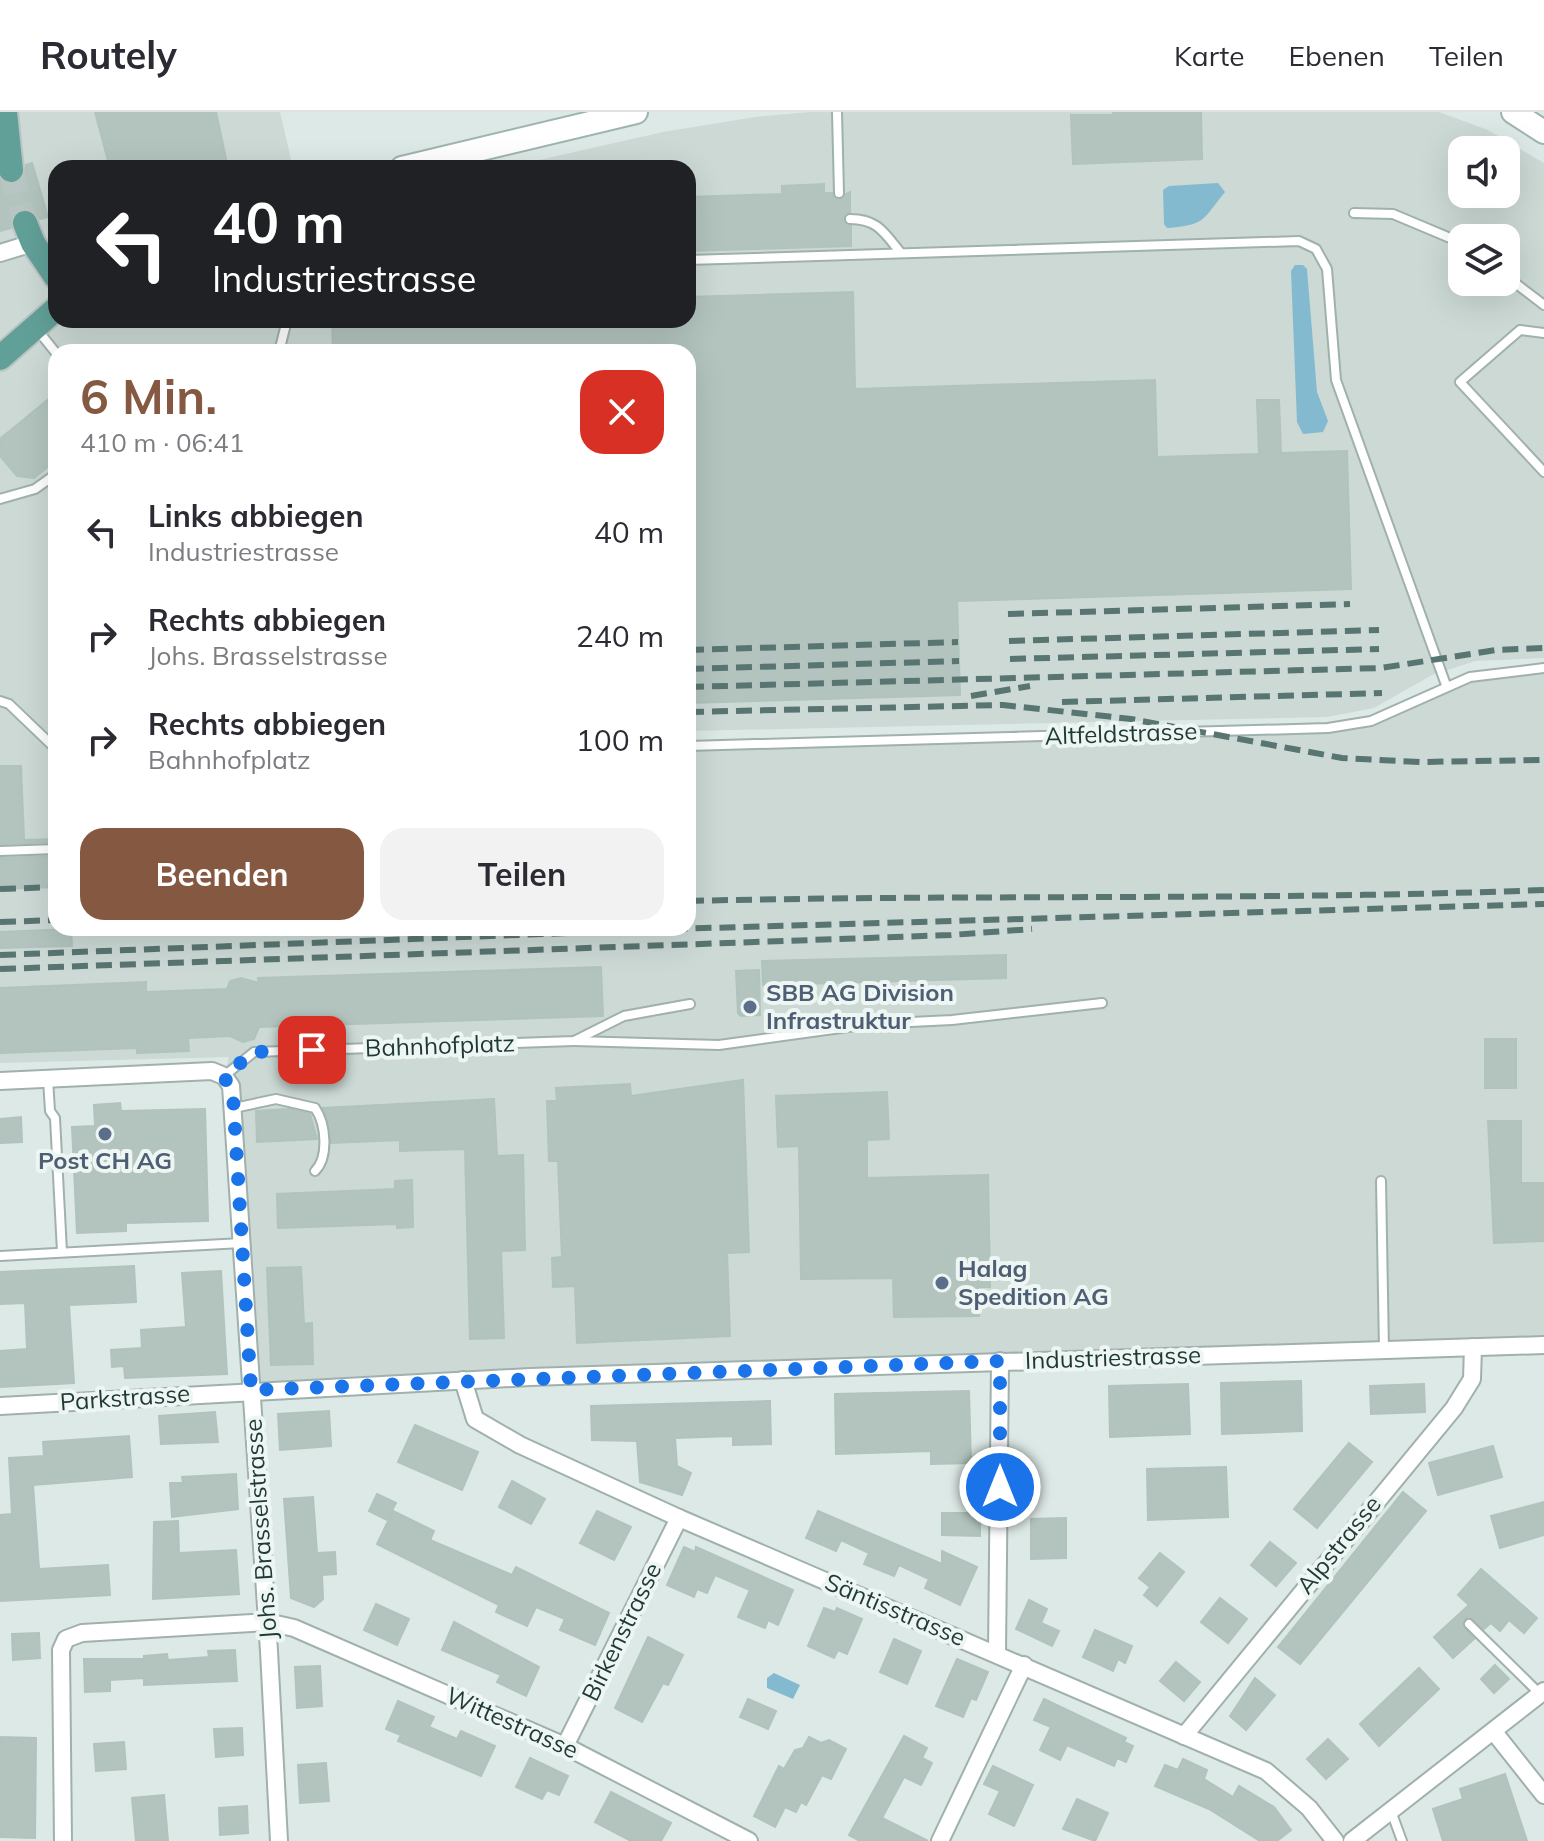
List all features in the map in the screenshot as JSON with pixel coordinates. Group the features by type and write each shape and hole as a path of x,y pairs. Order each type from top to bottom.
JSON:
{"main road":[{"path":"435,160 636,112"},
{"path":"1513,112 1544,132"},
{"path":"4,126 11,170"},
{"path":"29,233 48,264"},
{"path":"0,358 48,316"}],"street":[{"path":"0,253 29,233"},
{"path":"0,1081 212,1071 224,1076"},
{"name":"Johs. Brasselstrasse","path":"224,1076 231,1086 234,1108 279,1841"},
{"name":"Industriestrasse","path":"251,1390 1000,1361 1544,1345"},
{"name":"Alpstrasse","path":"1184,1736 1454,1408 1472,1379 1473,1347"},
{"path":"997,1653 1000,1361"},
{"name":"Säntisstrasse","path":"463,1380 471,1413 484,1426 679,1518 1266,1771 1309,1808 1335,1841"},
{"name":"Parkstrasse","path":"0,1406 251,1390"},
{"name":"Birkenstrasse","path":"565,1746 679,1518"},
{"name":"Wittestrasse","path":"63,1841 61,1650 66,1639 82,1633 267,1622 294,1628 565,1746 749,1841"},
{"path":"940,1841 1024,1665"},
{"path":"1352,1841 1542,1693"},
{"path":"1494,1732 1544,1795"}],"lane":[{"path":"837,112 839,193"},
{"path":"1354,213 1393,214 1448,237"},
{"path":"850,219 869,219 878,224 900,252"},
{"path":"696,260 1299,241 1316,249 1327,269 1336,380 1446,685"},
{"path":"1520,287 1544,305"},
{"path":"35,327 49,344"},
{"path":"1544,333 1520,330 1460,382 1544,472"},
{"path":"0,499 35,489 48,480"},
{"name":"Altfeldstrasse","path":"696,746 1328,728 1371,721 1446,685 1511,670 1544,668"},
{"path":"0,701 9,704 48,741"},
{"path":"0,851 48,849"},
{"path":"574,1041 719,1045 870,1024 952,1020 1102,1003"},
{"name":"Bahnhofplatz","path":"224,1076 254,1052 574,1041 624,1016 690,1004"},
{"path":"48,1079 50,1111 55,1118 62,1252"},
{"path":"234,1108 276,1099 315,1108 320,1116 324,1155 315,1171"},
{"path":"1381,1181 1384,1350"},
{"path":"0,1256 242,1243"},
{"path":"1469,1624 1542,1693"},
{"path":"1391,1811 1402,1841"}],"shaded area":[{"path":"0,112 280,112 291,160 48,160 48,328 696,328 696,160 539,160 663,132 755,117 810,112 1439,112 1498,136 1448,136 1448,208 1520,208 1520,149 1544,163 1544,658 1475,661 1432,675 1374,708 1327,717 696,731 696,344 48,344 48,936 696,936 696,746 1328,728 1371,721 1445,685 1544,668 1544,1346 251,1390 224,1076 229,1057 0,1063"}],"water":[{"path":"1218,183 1225,192 1207,215 1196,223 1167,228 1164,224 1163,190 1169,186"},
{"path":"1295,265 1303,265 1307,269 1317,392 1328,421 1323,432 1303,434 1297,422 1291,271"},
{"path":"774,1673 800,1685 793,1699 767,1688 767,1678"}],"building":[{"path":"95,112 216,112 226,160 108,160"},
{"path":"1113,112 1201,112 1202,159 1073,164 1071,115 1113,115"},
{"path":"32,163 48,217 40,219 34,211 20,209 13,214 11,228 0,231 0,180 12,185 19,183 25,175 26,165"},
{"path":"824,184 824,193 832,193 836,199 850,192 850,212 843,219 851,226 851,246 696,251 696,197 782,194 782,186"},
{"path":"853,292 855,389 1155,380 1157,457 1259,454 1257,400 1279,400 1281,453 1347,451 1351,589 957,601 960,695 696,703 696,344 333,344 332,328 696,328 696,297"},
{"path":"48,400 48,467 34,478 17,476 0,456 1,438"},
{"path":"0,766 21,766 24,840 48,839 48,842 0,844"},
{"path":"48,856 48,887 0,889 0,858"},
{"path":"48,930 48,936 71,936 72,946 0,948 0,932"},
{"path":"1006,955 1006,978 763,985 762,961"},
{"path":"601,967 603,1016 259,1027 254,1039 243,1042 230,1036 188,1038 189,1051 137,1053 137,1048 0,1053 0,988 146,982 146,992 227,989 230,981 241,978 259,983 258,978"},
{"path":"759,970 760,1015 741,1016 738,1013 736,971"},
{"path":"1485,1039 1516,1039 1516,1088 1485,1088"},
{"path":"743,1080 749,1252 727,1253 730,1336 577,1343 575,1286 553,1287 552,1258 562,1257 558,1161 549,1161 547,1101 557,1101 556,1088 630,1084 631,1096"},
{"path":"887,1092 889,1139 867,1140 867,1178 988,1175 990,1287 978,1287 979,1316 894,1317 893,1278 801,1279 799,1146 778,1147 776,1096"},
{"path":"494,1099 497,1156 523,1155 525,1250 501,1251 504,1338 470,1339 465,1149 400,1151 400,1140 331,1143 323,1108"},
{"path":"120,1103 121,1111 205,1109 208,1221 126,1223 126,1231 77,1233 72,1127 95,1126 94,1105"},
{"path":"290,1109 310,1114 317,1139 257,1142 256,1111"},
{"path":"21,1117 22,1142 0,1143 0,1119"},
{"path":"1488,1121 1521,1121 1521,1183 1544,1183 1544,1241 1494,1243"},
{"path":"412,1180 413,1227 397,1228 397,1224 278,1228 277,1194 395,1189 395,1181"},
{"path":"134,1266 136,1302 69,1305 74,1383 0,1387 0,1351 27,1349 25,1303 0,1304 0,1272"},
{"path":"301,1267 304,1324 312,1323 313,1364 271,1365 267,1268"},
{"path":"221,1271 227,1374 125,1378 124,1366 112,1367 111,1350 142,1348 141,1330 186,1327 182,1273"},
{"path":"1301,1381 1302,1431 1222,1434 1221,1383"},
{"path":"1188,1384 1190,1434 1110,1437 1109,1386"},
{"path":"1424,1384 1425,1412 1371,1414 1370,1386"},
{"path":"969,1391 971,1463 931,1464 931,1451 836,1454 835,1394"},
{"path":"770,1401 771,1444 733,1445 733,1436 675,1438 677,1466 691,1473 682,1495 640,1482 637,1441 592,1440 591,1406"},
{"path":"329,1411 331,1446 280,1450 278,1414"},
{"path":"215,1412 218,1442 161,1444 159,1416"},
{"path":"415,1425 478,1452 462,1490 398,1462"},
{"path":"129,1436 132,1477 33,1485 39,1569 108,1565 110,1595 0,1601 0,1515 12,1514 9,1458 44,1456 43,1442"},
{"path":"1349,1443 1372,1462 1317,1528 1294,1509"},
{"path":"1493,1446 1502,1477 1438,1495 1429,1463"},
{"path":"1226,1467 1228,1517 1148,1520 1147,1469"},
{"path":"236,1474 238,1509 172,1517 170,1483 183,1483 182,1477"},
{"path":"512,1481 545,1499 531,1524 499,1507"},
{"path":"1403,1492 1426,1511 1300,1664 1278,1647"},
{"path":"377,1494 396,1503 387,1520 369,1511"},
{"path":"313,1497 317,1553 335,1552 336,1574 322,1575 323,1599 314,1607 291,1598 284,1499"},
{"path":"1544,1502 1544,1535 1500,1548 1491,1516"},
{"path":"393,1511 434,1531 430,1540 512,1575 516,1567 609,1613 595,1645 560,1630 565,1619 536,1607 527,1626 496,1612 499,1605 377,1544"},
{"path":"597,1511 631,1527 614,1560 580,1543"},
{"path":"818,1511 942,1564 942,1551 977,1567 960,1605 925,1588 929,1579 899,1565 894,1576 864,1564 869,1553 841,1540 836,1551 806,1538"},
{"path":"942,1513 980,1513 980,1536 942,1535"},
{"path":"1066,1518 1066,1558 1031,1559 1031,1519"},
{"path":"178,1521 179,1553 236,1550 239,1594 153,1599 154,1522"},
{"path":"1270,1542 1296,1563 1276,1586 1251,1565"},
{"path":"684,1547 695,1552 696,1547 793,1590 778,1625 768,1620 765,1628 738,1617 750,1590 715,1575 707,1593 697,1589 694,1597 667,1585"},
{"path":"1160,1553 1184,1572 1157,1606 1144,1595 1150,1587 1139,1578"},
{"path":"1481,1569 1537,1618 1524,1633 1509,1620 1500,1631 1491,1623 1484,1629 1473,1619 1466,1618 1463,1627 1474,1639 1453,1658 1434,1637 1469,1605 1458,1595"},
{"path":"1220,1598 1247,1619 1228,1643 1201,1622"},
{"path":"1029,1600 1047,1609 1041,1623 1059,1631 1052,1646 1016,1629"},
{"path":"376,1604 409,1619 397,1645 364,1630"},
{"path":"824,1608 835,1612 837,1608 862,1619 847,1654 838,1650 834,1658 808,1646"},
{"path":"454,1622 539,1667 526,1696 497,1682 501,1675 442,1650"},
{"path":"1095,1630 1132,1646 1125,1663 1118,1659 1113,1671 1083,1657"},
{"path":"39,1633 40,1658 13,1660 12,1634"},
{"path":"648,1637 683,1655 668,1685 663,1683 642,1722 615,1708"},
{"path":"894,1639 921,1651 907,1684 880,1672"},
{"path":"235,1650 237,1681 144,1685 144,1678 110,1680 110,1691 85,1692 84,1659 144,1659 144,1656 167,1654 168,1660 209,1657 208,1651"},
{"path":"957,1659 988,1672 976,1700 971,1698 963,1717 936,1706"},
{"path":"1176,1662 1200,1682 1184,1701 1160,1681"},
{"path":"1495,1665 1509,1679 1494,1693 1481,1679"},
{"path":"320,1666 322,1706 297,1708 295,1667"},
{"path":"1419,1668 1439,1689 1379,1746 1360,1724"},
{"path":"1255,1678 1275,1695 1246,1730 1230,1716"},
{"path":"748,1699 776,1711 768,1729 740,1717"},
{"path":"1044,1699 1126,1738 1124,1742 1133,1746 1126,1762 1117,1758 1114,1766 1067,1745 1060,1760 1040,1750 1051,1727 1034,1720"},
{"path":"398,1701 434,1717 429,1727 457,1739 461,1731 495,1746 481,1776 398,1741 401,1735 386,1729"},
{"path":"242,1728 243,1755 216,1757 214,1729"},
{"path":"904,1736 927,1748 922,1758 932,1763 921,1785 904,1777 882,1818 928,1841 860,1841 849,1835"},
{"path":"0,1737 36,1738 35,1838 0,1837"},
{"path":"809,1737 821,1743 829,1740 846,1749 831,1779 822,1775 806,1805 801,1802 796,1812 785,1807 775,1827 754,1816 779,1766 784,1769 795,1750 803,1748"},
{"path":"1328,1739 1348,1759 1326,1779 1307,1759"},
{"path":"124,1742 126,1769 96,1771 94,1744"},
{"path":"530,1758 568,1776 559,1795 547,1790 542,1799 516,1787"},
{"path":"1183,1759 1207,1770 1204,1779 1233,1797 1239,1786 1274,1807 1291,1830 1277,1841 1260,1841 1209,1809 1155,1786 1165,1765 1178,1770"},
{"path":"326,1763 329,1801 300,1803 298,1765"},
{"path":"993,1766 1033,1785 1014,1826 989,1814 1000,1791 984,1784"},
{"path":"1505,1774 1527,1841 1443,1841 1433,1809 1463,1799 1460,1789"},
{"path":"611,1792 671,1823 661,1841 631,1841 595,1822"},
{"path":"164,1795 168,1841 136,1841 132,1798"},
{"path":"1077,1799 1108,1813 1095,1841 1063,1829"},
{"path":"247,1806 248,1833 220,1835 219,1808"}],"tunnel":[{"path":"11,170 25,223"}],"railway":[{"path":"1008,614 1350,604"},
{"path":"1009,641 1379,630"},
{"path":"696,650 958,642"},
{"path":"696,687 1381,668 1496,650 1544,648"},
{"path":"1010,659 1379,649"},
{"path":"696,669 959,661"},
{"path":"971,696 1030,686"},
{"path":"1062,702 1382,693"},
{"path":"696,712 1003,705 1131,719 1342,758 1420,762 1544,760"},
{"path":"0,889 48,887"},
{"path":"696,901 1544,890"},
{"path":"696,928 1544,904"},
{"path":"0,922 48,920"},
{"path":"0,969 951,935 1032,929"},
{"path":"0,955 491,936"}],"place":[{"name":"SBB AG Division Infrastruktur","path":"750,1007"},
{"name":"Post CH AG","path":"105,1134"},
{"name":"Halag Spedition AG","path":"942,1283"}],"route":[{"path":"312,1050 254,1052 224,1076 233,1096 251,1390 1000,1361 1000,1487"}]}
